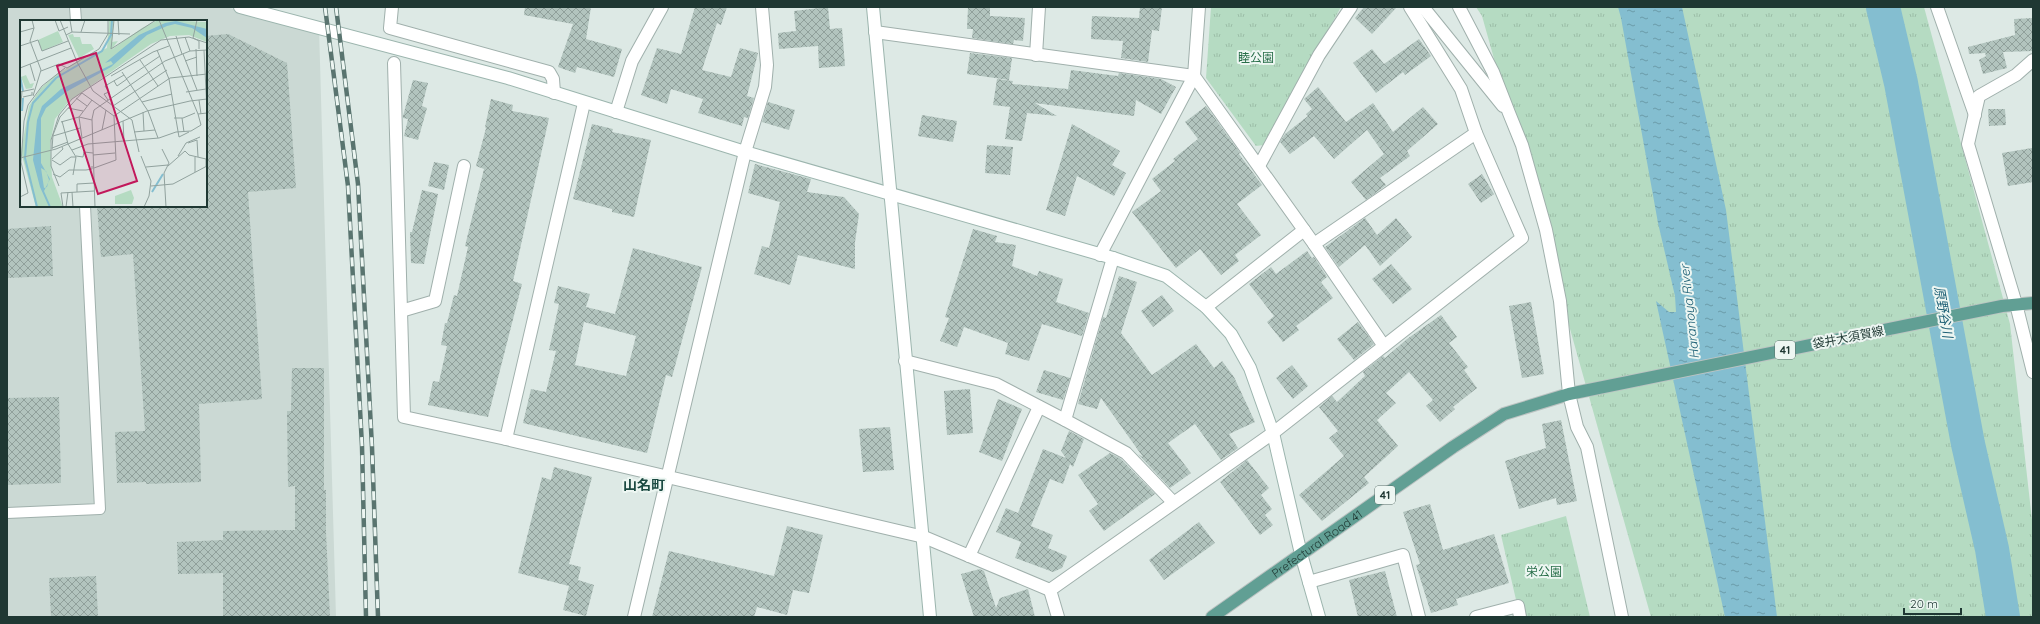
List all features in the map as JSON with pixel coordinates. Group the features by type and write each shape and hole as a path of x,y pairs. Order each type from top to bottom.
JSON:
{"main road":[{"name":"袋井大須賀線","path":"1569,394 2002,306 2033,303"},
{"name":"Prefectural Road 41","path":"1212,617 1453,447 1504,414 1569,394"}],"street":[{"path":"240,7 494,74 745,152 1113,258 1166,276 1206,307 1231,334 1250,368 1272,433 1301,554 1319,617"},
{"path":"392,7 390,28 549,72 553,79 554,93"},
{"path":"616,112 632,61 662,7"},
{"path":"634,617 745,152 765,87 767,65 762,7"},
{"path":"873,7 905,361 924,537 930,617"},
{"path":"1036,54 1039,7"},
{"path":"1100,255 1194,76 1199,7"},
{"path":"1259,166 1320,55 1351,7"},
{"path":"1050,590 1272,433 1522,238 1476,133 1461,89 1410,7"},
{"path":"1423,7 1509,114"},
{"path":"1459,7 1493,72 1522,146 1546,230 1560,301 1569,394 1577,427 1587,447 1622,617"},
{"path":"1937,7 1974,115"},
{"path":"875,32 1194,76 1314,244 1384,346"},
{"path":"2033,60 2016,75 1979,96 1968,144 2016,304 2033,372"},
{"path":"394,63 404,417 667,476 924,537 1050,590"},
{"path":"506,439 584,103"},
{"path":"1314,244 1476,133"},
{"path":"401,311 435,301 464,166"},
{"path":"1206,307 1304,230"},
{"path":"1065,420 1113,258"},
{"path":"905,361 996,384 1065,420 1126,453 1174,502"},
{"path":"969,556 1039,407"},
{"path":"1309,582 1403,554 1419,617"},
{"path":"1614,584 1614,617"},
{"path":"1050,590 1058,617"},
{"path":"1476,617 1518,606 1520,617"}],"lane":[{"path":"75,7 76,20"},
{"path":"7,513 100,509 85,207"}],"shaded area":[{"path":"7,7 225,7 319,28 336,617 7,617"}],"green space":[{"name":"睦公園","path":"1211,7 1341,7 1264,145 1256,146 1206,78"},
{"path":"1476,7 1924,7 2010,324 2033,529 2033,617 1651,617 1482,16"},
{"name":"栄公園","path":"1566,516 1590,617 1520,617 1501,535"}],"water":[{"name":"Haranoya River","path":"1618,7 1682,7 1726,210 1777,617 1725,617 1656,301 1669,312 1676,312 1675,296 1658,223"}],"building":[{"path":"525,7 591,7 586,39 622,49 614,77 577,67 575,73 558,67 573,24 524,15"},
{"path":"695,7 727,7 721,25 717,23 702,70 731,77 740,48 758,53 747,96 754,98 748,118 744,117 742,126 698,113 703,99 671,89 667,104 641,95 657,48 681,54"},
{"path":"828,7 830,29 842,28 845,66 819,68 818,46 779,49 778,33 796,31 794,11"},
{"path":"968,7 990,7 990,16 1025,18 1023,41 1014,40 1013,44 972,38 973,29 967,29"},
{"path":"1140,7 1162,7 1159,31 1152,30 1148,62 1121,58 1123,41 1091,39 1092,16 1139,18"},
{"path":"1364,7 1397,7 1372,34 1355,18"},
{"path":"2033,18 2033,51 2003,52 2007,68 1983,74 1979,60 1986,56 1985,53 1969,54 1968,47 2015,35 2014,19"},
{"path":"228,34 287,63 296,188 248,192 262,399 199,404 201,482 146,484 146,482 117,483 115,432 145,431 133,254 101,257 97,207 207,207 207,36"},
{"path":"1419,39 1431,56 1405,75 1403,72 1376,93 1353,63 1372,49 1384,64"},
{"path":"970,53 1012,58 1009,80 967,74"},
{"path":"1071,70 1118,76 1119,73 1161,79 1176,87 1161,114 1136,100 1134,116 1035,103 1057,116 1027,113 1022,141 1005,139 1010,107 993,105 997,79 1013,81 1012,84 1068,89"},
{"path":"413,80 428,83 422,106 427,108 418,140 404,136 408,119 403,118 403,116"},
{"path":"1318,87 1346,122 1373,103 1393,132 1423,107 1438,124 1407,151 1410,156 1380,178 1386,185 1366,200 1351,182 1384,154 1367,130 1334,159 1314,136 1290,154 1280,142 1285,134 1308,116 1306,114 1312,109 1304,99"},
{"path":"491,99 513,105 512,111 549,118 513,281 522,284 488,417 428,405 433,381 439,382 447,346 441,345 445,323 447,323 454,295 457,296 468,247 465,246 484,169 476,166 486,128"},
{"path":"768,102 795,110 789,130 762,122"},
{"path":"1206,106 1262,185 1237,204 1261,235 1235,255 1239,261 1221,275 1200,249 1176,268 1132,212 1161,191 1152,179 1175,161 1173,159 1198,139 1185,122"},
{"path":"1988,109 2005,109 2006,125 1989,126"},
{"path":"922,115 957,121 953,142 918,136"},
{"path":"592,124 613,129 612,132 651,140 634,217 612,212 612,209 573,199"},
{"path":"1072,124 1120,151 1112,165 1126,173 1114,196 1077,176 1065,216 1046,210"},
{"path":"987,145 1013,147 1010,175 985,173"},
{"path":"2032,148 2033,182 2008,186 2002,153"},
{"path":"434,162 449,165 444,190 428,186"},
{"path":"755,164 811,179 807,192 844,197 859,214 855,242 855,269 798,255 790,285 754,274 762,246 769,248 780,202 748,193"},
{"path":"1482,174 1494,194 1481,203 1468,184"},
{"path":"422,190 438,194 424,264 411,263 410,232 412,232"},
{"path":"1365,218 1377,235 1396,218 1412,237 1380,266 1365,245 1339,267 1325,247"},
{"path":"51,226 53,276 7,278 7,229"},
{"path":"973,229 997,236 995,242 1016,245 1012,266 1037,276 1039,271 1063,279 1056,302 1089,313 1082,336 1042,324 1029,361 1005,354 1008,343 964,327 957,347 940,341 949,318 945,317"},
{"path":"633,248 702,267 672,377 666,375 647,453 523,423 531,389 546,392 556,351 549,350 559,304 554,303 558,286 590,294 586,307 615,314","holes":["584,322 636,336 626,376 575,365"]},
{"path":"1307,251 1312,258 1314,257 1327,277 1321,282 1333,298 1296,326 1299,330 1283,342 1267,322 1274,316 1249,284 1271,267 1276,274"},
{"path":"1391,264 1412,289 1393,304 1372,279"},
{"path":"1119,276 1137,282 1121,333 1152,375 1196,344 1214,368 1222,361 1234,377 1255,422 1229,434 1238,448 1221,460 1195,424 1168,443 1191,473 1170,488 1138,454 1143,457 1101,398 1097,409 1078,404 1103,317 1106,318"},
{"path":"1162,295 1174,311 1153,327 1141,311"},
{"path":"1531,302 1544,374 1522,378 1509,306"},
{"path":"1441,315 1457,337 1449,343 1468,367 1464,370 1477,388 1453,407 1455,409 1440,422 1426,406 1433,400 1409,372 1386,393 1396,403 1377,420 1398,446 1364,477 1369,483 1322,521 1299,495 1344,456 1329,438 1338,431 1319,407 1332,396 1337,402 1365,376 1363,372 1383,356 1385,358 1407,339"},
{"path":"1358,322 1374,344 1354,360 1337,339"},
{"path":"1292,365 1308,386 1293,399 1276,378"},
{"path":"292,368 324,368 324,490 326,490 326,532 330,617 223,617 223,573 178,574 177,542 223,540 223,531 295,530 295,486 288,487 287,411 291,411"},
{"path":"1044,370 1070,378 1063,400 1036,392"},
{"path":"970,389 973,433 947,435 944,391"},
{"path":"59,397 61,483 7,485 7,398"},
{"path":"998,399 1022,409 1002,461 979,452"},
{"path":"1561,420 1577,501 1557,505 1556,498 1519,509 1505,461 1546,448 1542,424"},
{"path":"890,427 894,470 863,472 859,429"},
{"path":"1069,431 1084,439 1073,467 1070,464 1063,484 1050,479 1031,526 1053,535 1048,548 1067,556 1062,568 1053,572 1015,558 1021,542 996,532 1006,508 1018,513 1043,449 1066,458 1061,451"},
{"path":"1110,453 1121,459 1155,494 1104,531 1089,511 1098,504 1078,475"},
{"path":"1247,460 1269,488 1261,495 1272,509 1265,515 1273,525 1260,535 1220,482"},
{"path":"554,467 592,477 569,564 581,567 578,580 594,585 586,616 563,610 569,586 518,573 542,477 551,480"},
{"path":"1430,504 1443,550 1494,534 1509,583 1456,599 1458,605 1431,613 1416,565 1420,564 1403,512"},
{"path":"1199,522 1215,543 1164,580 1149,560"},
{"path":"787,526 823,535 809,593 793,590 787,615 757,607 754,617 652,617 669,551 774,576"},
{"path":"980,569 984,571 996,608 1000,598 1028,589 1035,617 974,617 961,574"},
{"path":"1385,571 1397,617 1358,617 1349,580"},
{"path":"96,576 98,617 51,617 49,578"}],"waterway":[{"name":"原野谷川","path":"1883,7 1901,83 1968,444 1992,549 2003,617"}],"railway":[{"path":"325,7 348,186 362,446 366,617"},
{"path":"336,7 358,184 372,447 378,617"}],"district":[{"name":"山名町","path":"644,485"}]}
